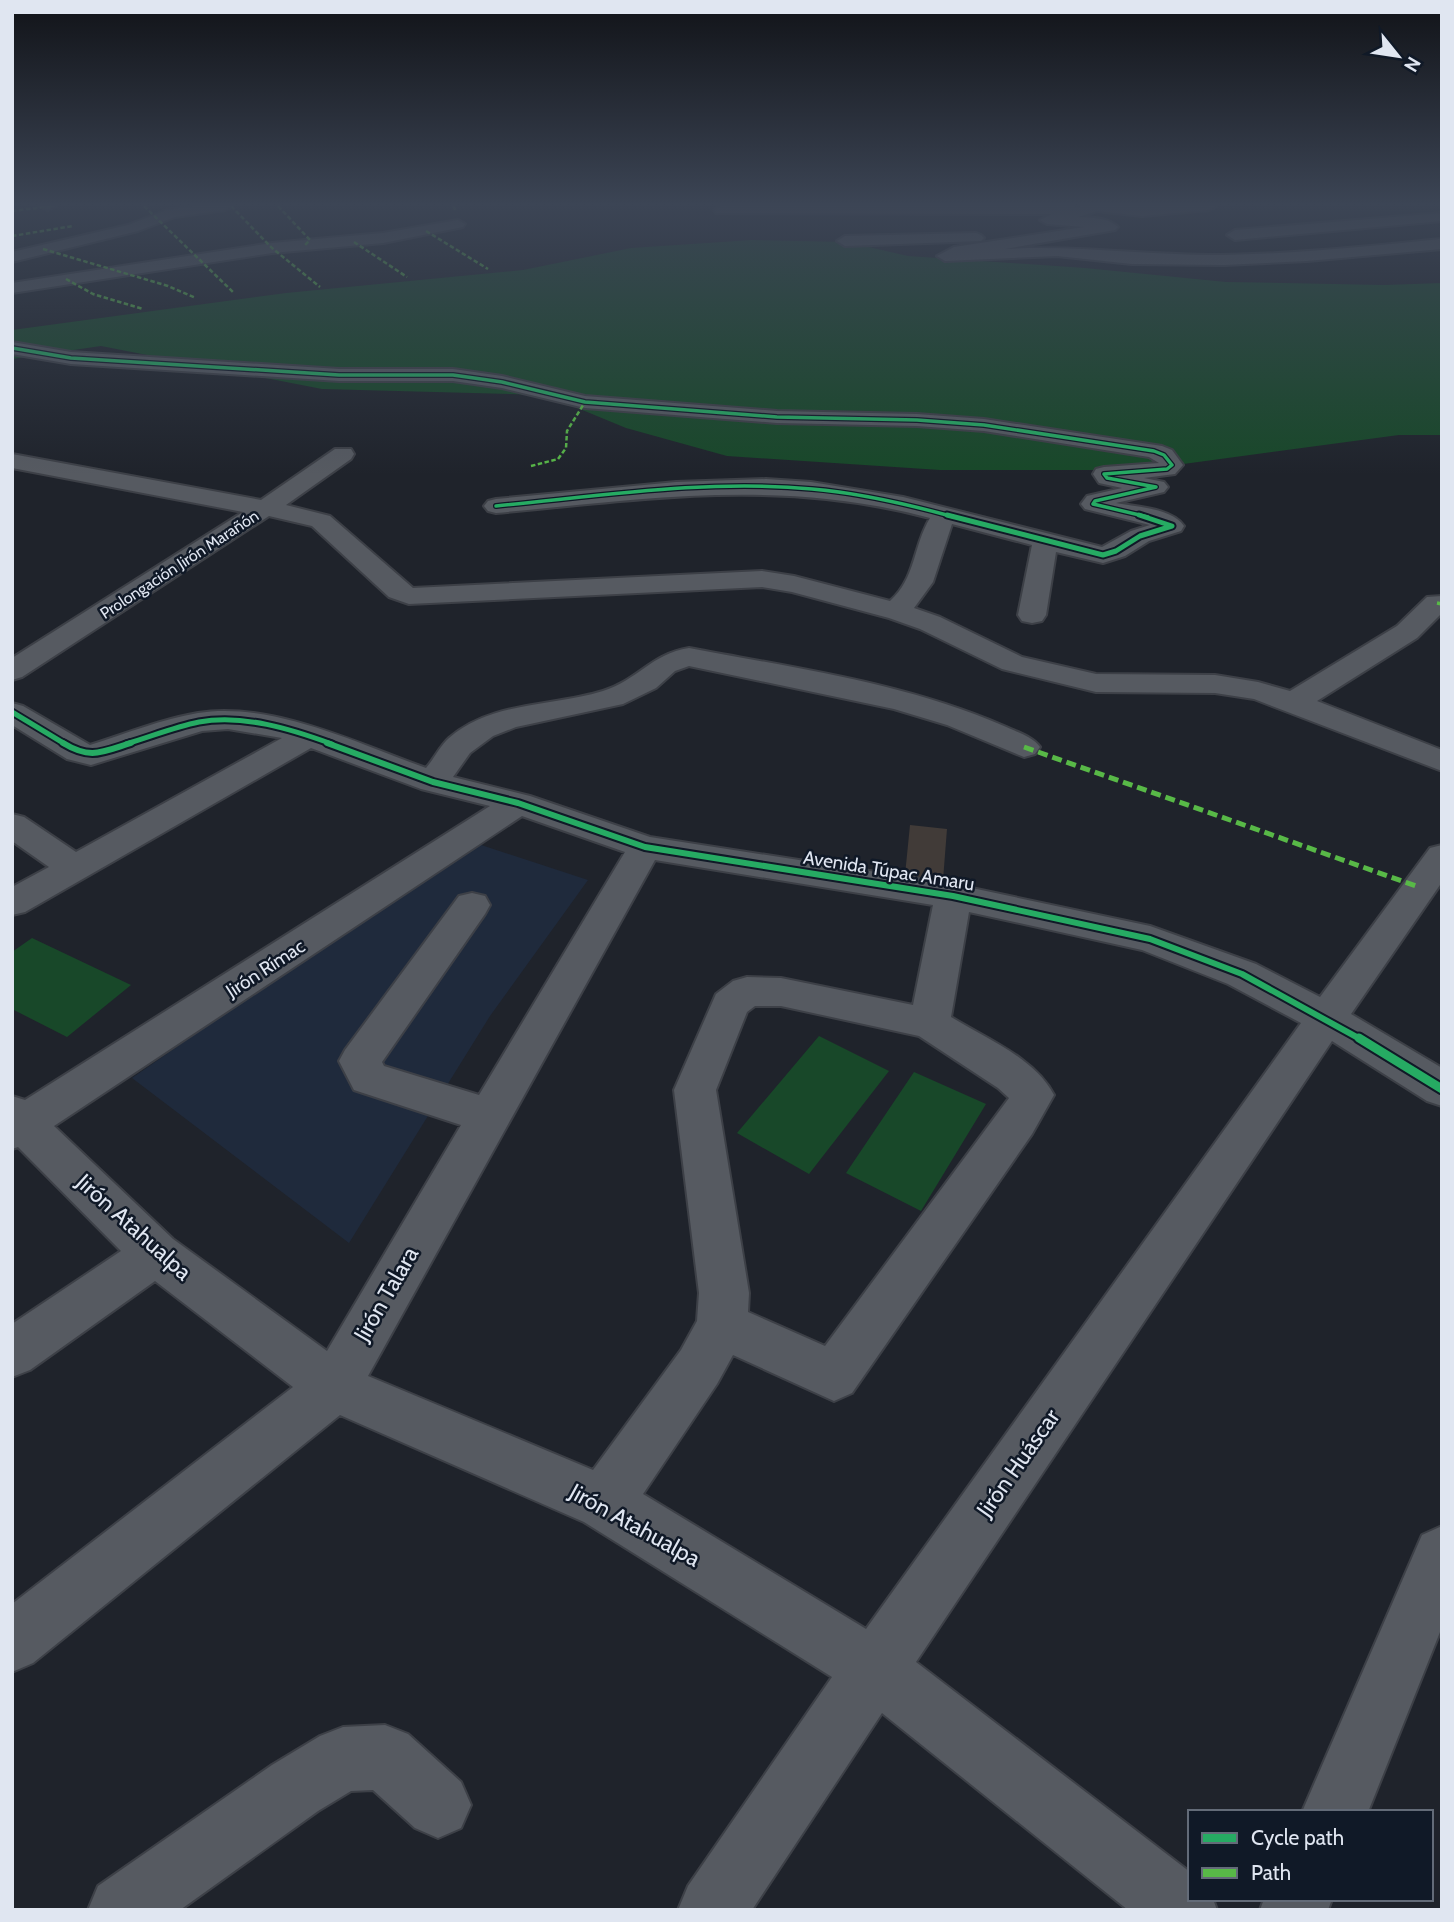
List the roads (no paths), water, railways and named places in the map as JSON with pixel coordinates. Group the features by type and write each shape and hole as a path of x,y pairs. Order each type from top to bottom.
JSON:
{"street":[{"path":"12,348 71,358 339,375 453,374 502,382 585,402 777,417 917,420 984,425 1154,451 1171,460 1172,465 1167,469 1104,474 1107,478 1156,488 1095,501 1093,504 1172,526 1140,536 1116,551 1103,555 946,514 858,495 773,486 496,506"},
{"name":"Prolongación Jirón Marañón","path":"12,671 267,508 343,454"},
{"path":"12,461 156,490 304,515 321,521 398,591 409,596 762,579 794,584 930,623 1012,663 1096,683 1215,684 1258,691 1294,702 1442,761"},
{"path":"895,611 911,596 921,581 934,532 946,514"},
{"path":"1032,615 1045,541"},
{"path":"1294,702 1407,632 1437,603"},
{"path":"433,782 459,746 482,729 508,719 612,698 646,682 676,659 689,657 793,677 934,710 975,724 1024,747"},
{"name":"Avenida Túpac Amaru","path":"12,712 78,752 91,755 199,722 228,720 258,723 309,736 433,782 518,803 645,847 953,896 1150,939 1241,974 1326,1018 1442,1089"},
{"path":"12,903 309,736"},
{"name":"Jirón Rímac","path":"16,1123 518,803"},
{"path":"12,825 75,868"},
{"name":"Jirón Talara","path":"12,1642 334,1387 488,1115 645,847"},
{"name":"Jirón Huáscar","path":"712,1910 875,1669 1326,1018 1439,863"},
{"path":"930,1023 953,896"},
{"path":"472,905 360,1061 369,1078 442,1103 488,1115"},
{"path":"604,1502 699,1367 722,1325 724,1293 695,1090 730,1004 747,991 780,992 930,1023 1013,1076 1033,1095 1017,1122 834,1376 722,1325"},
{"name":"Jirón Atahualpa","path":"16,1123 156,1254 334,1387 604,1502 875,1669 1183,1910"},
{"path":"12,1353 156,1254"},
{"path":"1336,1810 1442,1555"},
{"path":"122,1910 295,1788 343,1759 385,1756 438,1805"}]}
